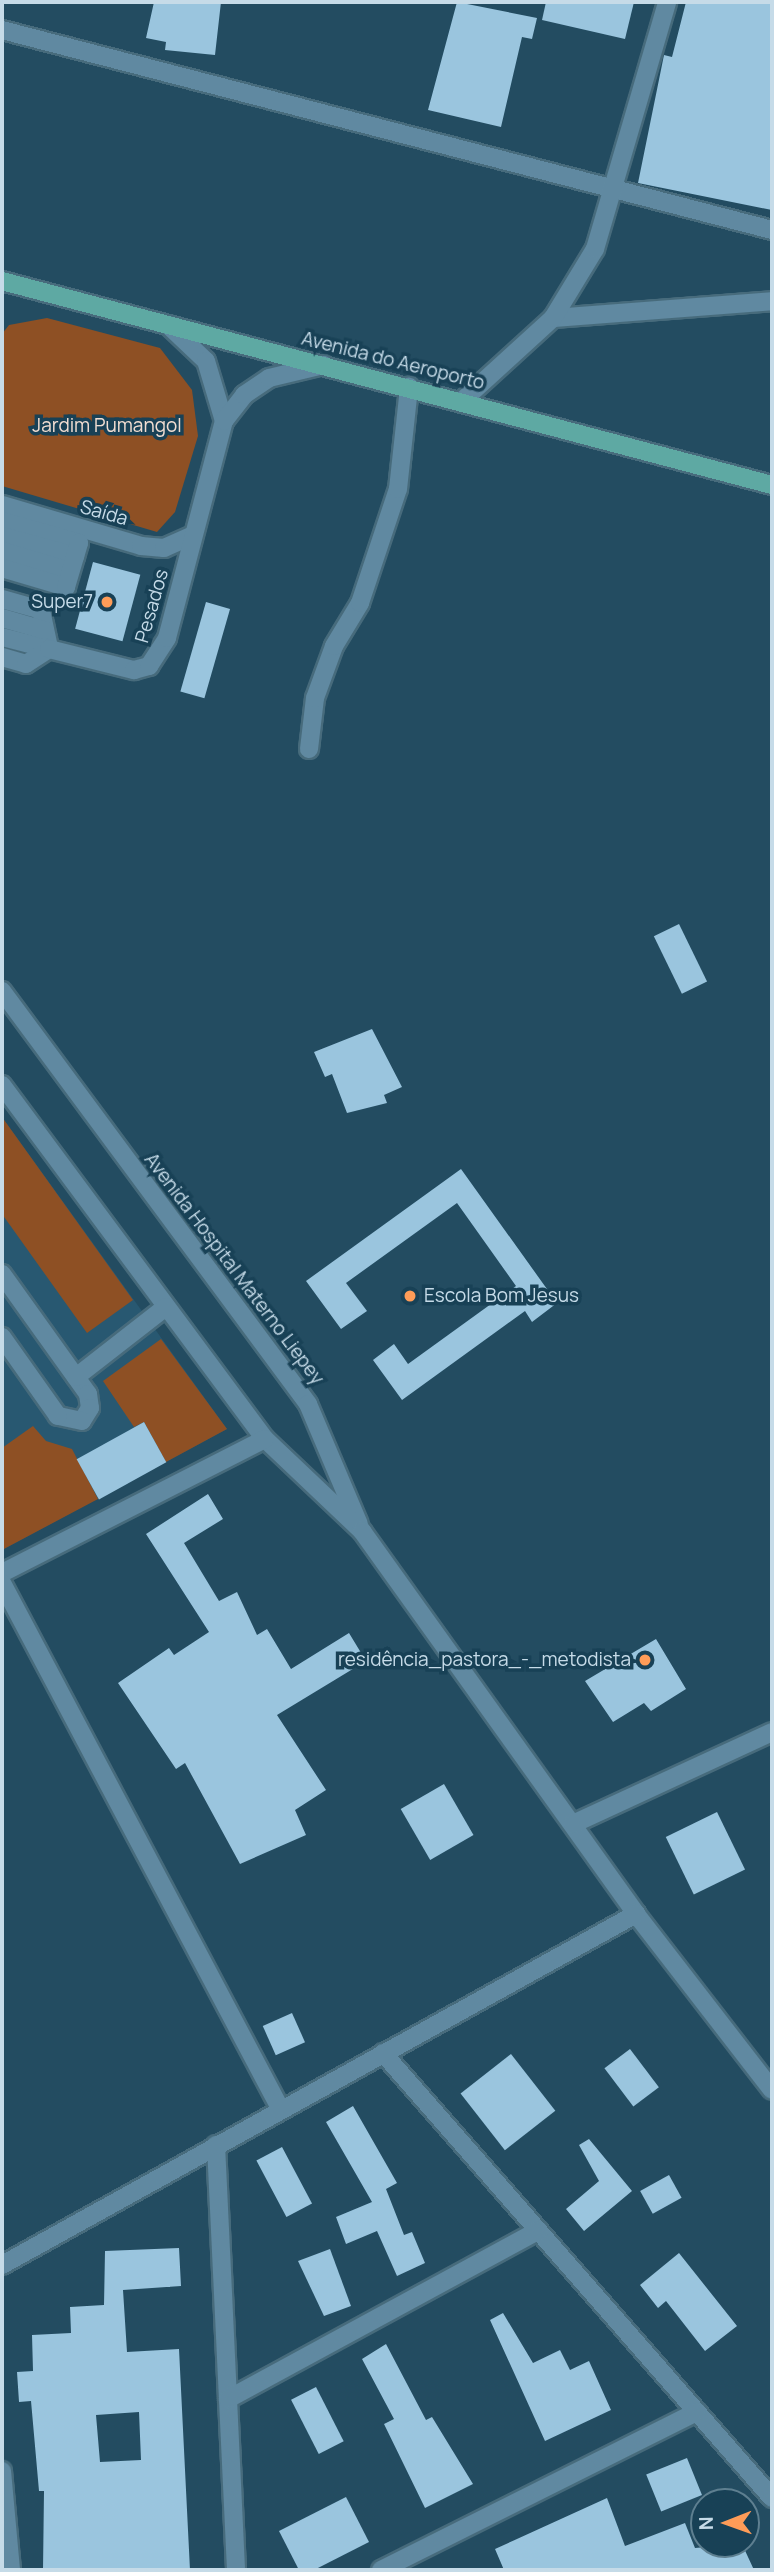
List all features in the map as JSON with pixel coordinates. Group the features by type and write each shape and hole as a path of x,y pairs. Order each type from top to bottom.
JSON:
{"main road":[{"name":"Avenida do Aeroporto","path":"2,281 772,485"}],"street":[{"path":"462,401 553,318 596,249 616,193 667,2"},
{"path":"2,30 616,193 772,230"},
{"path":"553,318 772,301"},
{"path":"168,325 206,361 224,421"},
{"path":"224,421 244,395 269,379 323,365"},
{"path":"309,750 315,698 334,646 360,603 398,489 409,387"},
{"name":"Pesados","path":"2,637 134,670 149,666 167,638 224,421"},
{"name":"Saída","path":"2,505 105,535 164,548 193,534"},
{"path":"2,521 72,565"},
{"path":"2,568 72,565 105,535"},
{"path":"2,536 72,565"},
{"path":"2,551 72,565"},
{"path":"2,599 41,610 49,649 26,664 2,657"},
{"path":"2,618 44,630"},
{"name":"Avenida Hospital Materno Liepey","path":"2,991 308,1404 362,1531"},
{"path":"2,1085 265,1440 362,1531 636,1914 772,2090"},
{"path":"2,1274 76,1377 90,1408 82,1421 69,1423 2,1337"},
{"path":"76,1377 166,1307"},
{"path":"2,1573 265,1440"},
{"path":"2,1583 281,2110"},
{"path":"573,1824 772,1732"},
{"path":"2,2265 636,1914"},
{"path":"383,2053 772,2498"},
{"path":"216,2145 236,2570"},
{"path":"228,2399 538,2231"},
{"path":"381,2570 697,2412"},
{"path":"2,2471 11,2570"}],"shaded area":[{"path":"2,1117 227,1429 2,1550"}],"green space":[{"name":"Jardim Pumangol","path":"47,318 160,348 192,390 198,436 175,512 157,532 2,486 2,334 9,325"},
{"path":"2,1117 133,1300 87,1333 2,1214"},
{"path":"161,1339 227,1429 166,1462 144,1422 134,1427 103,1381"},
{"path":"33,1426 46,1441 72,1449 98,1499 2,1550 2,1448"}],"building":[{"path":"154,2 221,2 215,55 165,50 166,42 146,38"},
{"path":"457,2 537,18 532,39 522,37 501,127 428,110"},
{"path":"546,2 634,2 625,39 542,20"},
{"path":"686,2 772,2 772,210 638,183 664,55 672,57"},
{"name":"Super7","path":"93,562 140,575 122,641 75,629"},
{"path":"206,602 230,609 204,698 180,691"},
{"path":"679,924 707,982 682,994 654,936"},
{"path":"372,1029 402,1087 384,1095 387,1103 347,1113 332,1074 325,1077 314,1052"},
{"name":"Escola Bom Jesus","path":"461,1169 557,1303 532,1322 525,1311 402,1400 373,1360 394,1344 408,1364 516,1286 457,1203 346,1283 367,1311 341,1329 306,1281"},
{"path":"144,1422 166,1462 99,1500 77,1459"},
{"path":"208,1494 223,1519 184,1543 219,1601 237,1592 257,1635 267,1629 291,1669 349,1633 366,1661 277,1715 326,1790 295,1810 306,1835 240,1864 185,1763 176,1769 118,1683 169,1648 174,1655 209,1632 146,1534"},
{"name":"residência_pastora_-_metodista","path":"656,1639 686,1689 651,1711 644,1703 613,1722 585,1681"},
{"path":"444,1784 474,1835 430,1860 401,1809"},
{"path":"717,1812 745,1870 694,1895 666,1837"},
{"path":"292,2013 305,2042 276,2055 263,2026"},
{"path":"630,2049 659,2087 633,2107 604,2068"},
{"path":"511,2054 555,2111 505,2150 461,2093"},
{"path":"353,2106 397,2183 386,2189 404,2235 412,2232 425,2263 397,2276 377,2231 346,2244 336,2217 372,2202 326,2122"},
{"path":"589,2139 632,2191 584,2231 566,2209 599,2181 579,2145"},
{"path":"282,2147 312,2204 286,2217 256,2161"},
{"path":"669,2175 682,2198 653,2214 640,2191"},
{"path":"179,2248 181,2286 123,2290 127,2352 179,2349 190,2570 43,2570 44,2491 39,2491 31,2401 19,2402 17,2372 33,2371 32,2335 71,2333 70,2307 104,2305 105,2251","holes":["139,2412 141,2460 100,2462 96,2415"]},
{"path":"330,2249 351,2306 324,2316 298,2261"},
{"path":"679,2253 737,2326 705,2351 666,2301 658,2308 640,2285"},
{"path":"503,2313 533,2363 560,2350 570,2370 589,2361 611,2410 545,2441 490,2320"},
{"path":"386,2344 426,2420 432,2417 473,2484 425,2508 384,2424 394,2419 362,2359"},
{"path":"316,2387 344,2441 319,2454 291,2400"},
{"path":"687,2458 699,2488 690,2488 690,2500 661,2512 646,2474"},
{"path":"346,2497 369,2542 314,2570 299,2570 279,2531"},
{"path":"607,2498 625,2546 685,2523 690,2536 690,2558 748,2558 754,2570 504,2570 495,2549"}],"place":[{"name":"Super7","path":"107,602"},
{"name":"Escola Bom Jesus","path":"410,1296"},
{"name":"residência_pastora_-_metodista","path":"645,1660"}]}
